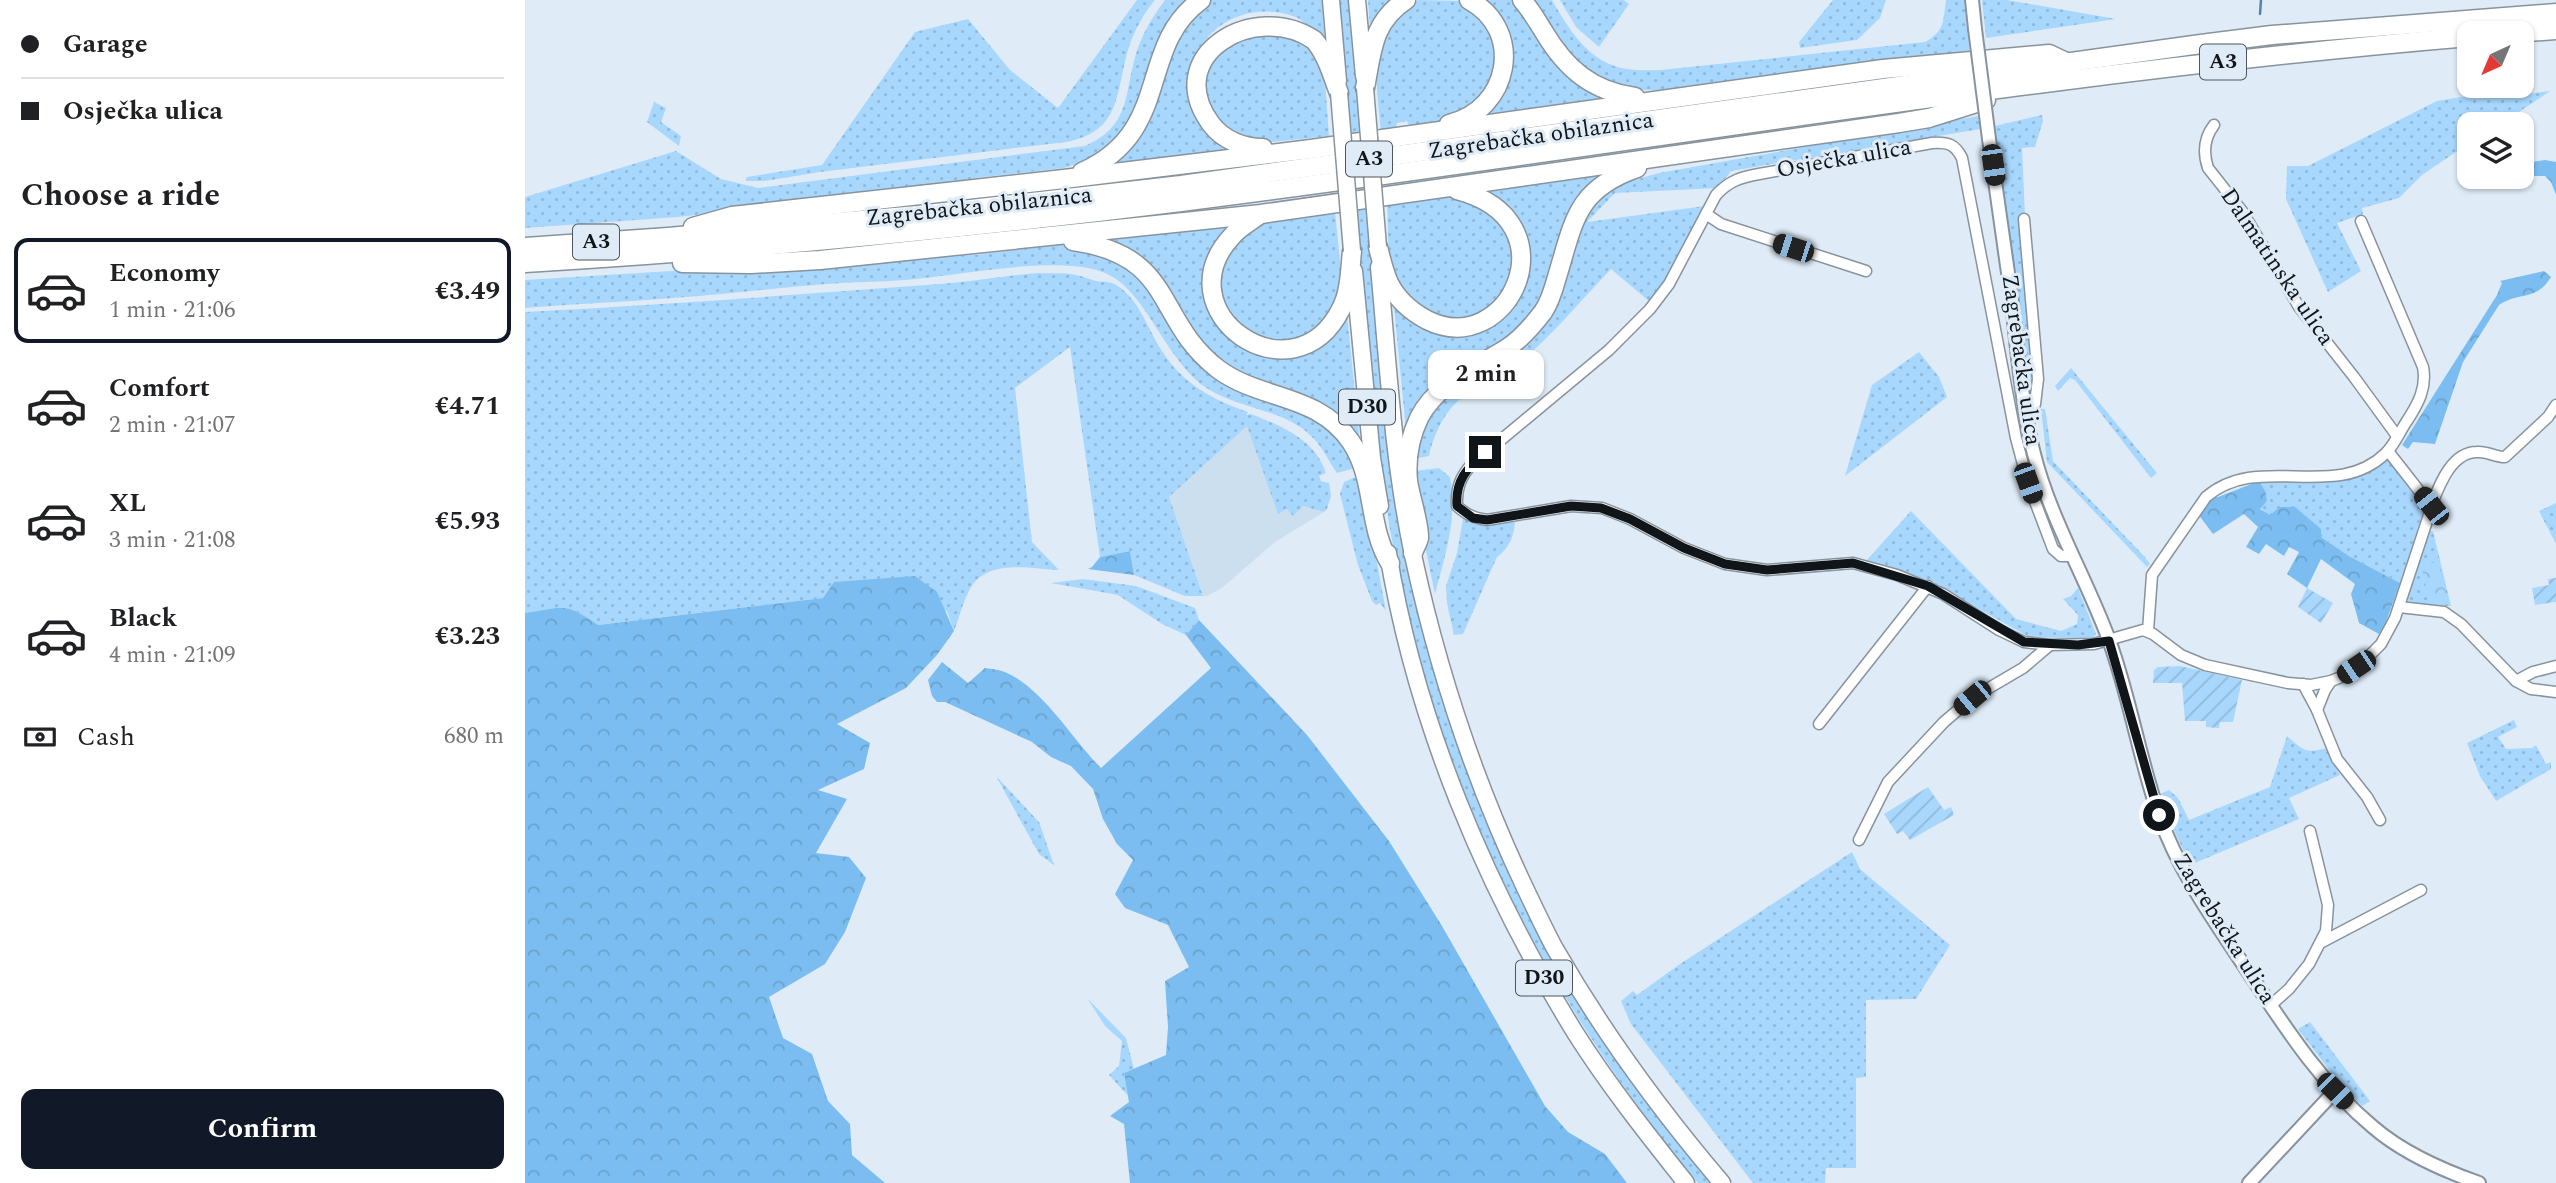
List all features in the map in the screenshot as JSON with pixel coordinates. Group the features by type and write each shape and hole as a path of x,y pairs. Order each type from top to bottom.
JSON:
{"highway":[{"path":"1064,179 1112,155 1136,129 1171,36 1179,22 1201,0"},
{"name":"D30","path":"1331,0 1372,458 1389,562 1417,677 1440,751 1495,887 1533,960 1577,1035 1628,1110 1686,1183"},
{"name":"D30","path":"1357,0 1396,446 1413,553 1436,651 1472,764 1515,866 1553,945 1595,1015 1644,1086 1722,1183"},
{"path":"1365,89 1378,28 1387,15 1406,0"},
{"path":"1415,135 1424,129 1458,122 1469,116 1480,109 1498,88 1505,60 1503,46 1490,16 1469,0"},
{"path":"1522,0 1563,61 1586,81 1614,93 1656,99"},
{"name":"Zagrebačka obilaznica","path":"525,247 918,215 1181,185 2272,35 2556,13"},
{"path":"1311,149 1302,145 1281,148 1242,145 1227,139 1215,129 1201,105 1196,77 1200,60 1217,35 1230,24 1263,15 1282,18 1301,28 1316,42 1339,93"},
{"path":"2534,32 2556,30"},
{"name":"Zagrebačka obilaznica","path":"525,263 935,230 1182,201 2206,63 2457,38"},
{"path":"668,237 678,228 694,227 732,216 1311,149 1883,69 2049,54 2068,63"},
{"path":"635,256 649,264 751,264 820,260 1261,214 1929,118 1988,99 2015,96 2034,86"},
{"path":"1413,553 1419,538 1408,479 1408,457 1412,437 1424,411 1442,389 1507,349 1534,323 1546,309 1569,232 1587,200 1608,180 1645,166 1652,159"},
{"path":"1378,247 1389,283 1409,309 1419,316 1446,327 1462,327 1487,320 1497,312 1507,301 1519,277 1521,250 1516,232 1509,219 1497,207 1477,195 1451,188"},
{"path":"1261,214 1227,242 1213,271 1214,298 1218,310 1225,322 1244,340 1278,350 1305,345 1320,336 1333,322 1346,299 1352,251"},
{"path":"1048,238 1098,246 1133,260 1161,290 1191,340 1219,369 1235,379 1303,403 1340,427 1363,462 1380,547 1389,562"}],"street":[{"name":"Zagrebačka ulica","path":"1972,0 2027,418 2039,471 2109,641 2148,780 2167,836 2195,888 2271,1005 2335,1091 2374,1129 2398,1145 2441,1168 2479,1183"},
{"name":"Dalmatinska ulica","path":"2214,125 2206,141 2208,168 2242,211 2299,307 2397,436"},
{"name":"Osječka ulica","path":"1928,586 1853,563 1767,570 1725,564 1684,548 1630,519 1601,508 1571,506 1487,520 1473,518 1457,506 1459,481 1472,464 1609,349 1661,298 1724,186 1744,177 1932,143 1953,145 1962,158 2016,438 2028,483 2053,549 2061,556 2073,556"},
{"path":"1706,214 1721,224 1866,271"},
{"path":"2024,219 2038,379 2035,404 2027,418"},
{"path":"2148,631 2154,570 2206,497 2215,489 2252,475 2343,476 2365,468 2388,451 2421,397 2424,375 2361,221"},
{"path":"1819,724 1928,586 2014,638 2035,644 2078,645 2109,641 2143,630 2192,660 2226,671 2303,684 2332,681 2356,667 2381,644 2399,607 2431,506 2446,475 2464,455 2477,452 2505,457 2548,417 2556,405"},
{"path":"2388,451 2431,506"},
{"path":"2399,607 2435,610 2451,615 2516,681 2531,689 2556,692"},
{"path":"1859,840 1888,782 1944,722 1972,698 2023,667 2050,645"},
{"path":"2516,681 2533,672 2556,666"},
{"path":"2317,710 2332,681"},
{"path":"2303,684 2337,759 2367,797 2380,820"},
{"path":"2271,1005 2304,971 2322,942 2329,917 2310,831"},
{"path":"2322,942 2421,890"},
{"path":"2249,1183 2335,1091"}],"shaded area":[{"path":"1247,425 1278,513 1303,506 1324,512 1275,542 1222,588 1203,596 1169,497"}],"green space":[{"path":"1137,0 1155,0 1143,16 1131,41 1114,107 1098,129 1084,137 1066,142 765,181 746,181 747,177 822,165 915,32 968,19 1010,70 1058,108"},
{"path":"1165,0 1190,0 1135,118 1112,146 1083,162 1064,168 975,178 900,192 678,217 525,228 525,197 676,151 721,179 758,188 1085,146 1111,129 1118,119 1127,95 1138,47"},
{"path":"1211,0 1322,0 1325,41 1296,17 1279,13 1245,14 1230,20 1216,29 1205,41 1192,72 1235,150 1105,167 1190,19"},
{"path":"1339,0 1351,0 1360,133 1351,134"},
{"path":"1368,0 1394,0 1370,31"},
{"path":"1419,0 1460,1 1471,7 1488,24 1498,53 1485,98 1443,121 1410,127 1407,121 1397,123 1396,128 1381,130 1377,74 1382,38 1389,23 1401,10"},
{"path":"1481,0 1515,0 1614,99 1477,119 1507,81"},
{"path":"1531,0 1552,0 1573,34 1591,53 1614,66 1631,70 1661,70 1925,42 1940,29 1946,0 1964,0 1970,56 1768,76 1665,90 1624,88 1604,83 1581,69 1562,48"},
{"path":"1560,0 1624,0 1629,4 1599,47 1576,27"},
{"path":"1833,0 1886,0 1880,18 1857,40 1800,48 1799,42"},
{"path":"1982,0 2007,0 2116,19 1986,38"},
{"path":"1248,22 1313,47 1325,80 1329,136 1252,142 1224,129 1208,107 1203,72"},
{"path":"2550,91 2519,112 2457,112 2457,151 2422,175 2399,198 2362,208 2363,214 2337,223 2361,271 2328,292 2286,199 2287,166 2308,166 2437,101 2457,98 2534,98 2534,93"},
{"path":"654,102 666,108 661,122 681,136 679,146 647,122"},
{"path":"2042,115 2043,121 2035,147 2022,148 2025,216 2020,216 2034,379 2030,402 1995,126"},
{"path":"1978,116 1980,129 1731,171 1718,188 1615,193 1587,222 1705,206 1659,291 1650,302 1611,269 1536,348 1458,401 1437,432 1429,456 1413,459 1416,440 1436,403 1531,336 1594,200 1623,179 1634,180 1659,173"},
{"path":"2534,161 2556,162 2556,195 2551,182 2545,176 2534,176"},
{"path":"1609,171 1599,181 1531,319 1406,430 1393,297 1405,312 1478,328 1527,254 1477,190"},
{"path":"1450,197 1471,201 1486,209 1507,230 1512,247 1513,270 1506,290 1493,305 1476,314 1457,318 1436,316 1417,306 1400,289 1392,270 1389,248 1387,204"},
{"path":"1367,207 1377,318 1412,580 1444,708 1467,772 1510,871 1714,1183 1698,1183 1642,1112 1590,1037 1544,959 1502,879 1466,796 1435,711 1410,624 1391,535 1379,454 1357,208"},
{"path":"1335,212 1341,271 1336,304 1321,327 1291,342 1257,339 1230,317 1221,299 1221,266 1227,251 1252,228 1272,221"},
{"path":"1239,222 1207,292 1266,354 1347,314 1360,443 1345,423 1328,409 1292,391 1235,370 1216,357 1201,342 1147,264 1130,251 1109,241 1109,238"},
{"path":"1056,245 1078,245 1129,262 1198,353 1322,416 1359,467 1337,473 1318,443 1298,426 1205,387 1178,359 1132,294 1105,273 1085,268 1007,268 905,280 525,308 525,280 895,257 974,255"},
{"path":"2544,271 2551,277 2539,290 2499,305 2463,362 2435,444 2413,442 2408,449 2402,445 2497,295 2502,283 2500,281"},
{"path":"1038,273 1071,274 1110,282 1121,288 1135,303 1170,362 1189,381 1211,396 1248,412 1246,415 1251,414 1296,435 1314,451 1326,473 1319,476 1321,481 1329,483 1331,496 1327,509 1324,512 1303,506 1293,516 1287,509 1278,514 1247,426 1169,497 1203,596 1185,596 1134,575 1130,551 1100,557 1070,347 1015,388 1032,542 1059,570 1013,567 991,571 981,576 970,589 954,631 947,611 834,582 823,598 597,625 570,609 556,608 525,613 525,312 940,284"},
{"path":"1919,352 1939,377 1947,397 1845,476 1872,385"},
{"path":"2071,368 2157,473 2151,478 2075,380 2070,378 2058,391 2055,386"},
{"path":"2041,409 2045,409 2053,461 2144,556 2150,564 2147,567 2047,462"},
{"path":"2383,460 2392,460 2422,498 2424,509 2400,583 2349,556 2321,537 2321,529 2270,516 2260,508 2267,501 2259,481 2265,477 2339,481"},
{"path":"1439,468 1450,477 1452,507 1449,536 1435,594 1420,522 1414,471"},
{"path":"1361,478 1386,611 1380,603 1376,605 1372,601 1358,565 1340,494 1344,482"},
{"path":"2259,481 2267,501 2260,509 2270,515 2280,507 2295,507 2321,529 2321,537 2349,556 2400,583 2379,634 2359,623 2351,594 2355,584 2321,559 2307,588 2287,574 2299,552 2289,547 2284,556 2266,544 2259,554 2246,547 2258,527 2244,514 2213,534 2198,514 2212,495 2218,497"},
{"path":"2556,503 2556,544 2539,511"},
{"path":"1911,511 2016,619 2061,631 2077,624 2078,615 2063,599 2071,596 2078,588 2096,634 2093,638 2086,639 2029,637 1927,580 1866,561"},
{"path":"1463,519 1479,522 1515,521 1511,541 1497,557 1463,634 1454,635 1446,586 1457,553"},
{"path":"2429,531 2433,531 2451,606 2410,605 2406,595"},
{"path":"1130,551 1134,575 1088,569 1100,557"},
{"path":"2438,562 2448,601 2429,601 2421,565"},
{"path":"915,576 937,592 954,631 937,655 906,688 837,724 870,743 864,769 818,790 847,799 816,853 849,857 866,878 845,932 825,964 769,997 783,1038 812,1054 828,1101 850,1124 852,1155 885,1183 525,1183 525,613 556,608 570,609 598,625 823,598 834,582"},
{"path":"2556,578 2556,602 2535,605 2532,588 2549,585 2548,579"},
{"path":"1083,579 1136,586 1195,608 1199,620 1186,635 1162,624 1118,595 1051,583"},
{"path":"2307,588 2333,603 2321,623 2298,607"},
{"path":"1199,620 1307,735 1389,841 1442,926 1545,1106 1568,1132 1605,1154 1627,1183 1130,1183 1124,1124 1110,1116 1129,1102 1124,1073 1166,1055 1168,1027 1165,981 1189,967 1168,925 1125,908 1115,894 1133,860 1117,844 1103,819 1093,789 1071,766 1051,757 1032,742 945,702 937,702 932,696 928,680 942,662 968,683 985,668 1007,673 1045,703 1101,768 1211,668 1186,635"},
{"path":"2180,666 2242,680 2233,722 2220,722 2219,728 2206,727 2206,721 2185,721 2182,683 2153,683 2154,670 2158,667"},
{"path":"2514,720 2517,727 2498,737 2506,749 2532,748 2536,745 2546,764 2551,762 2551,769 2496,801 2480,776 2467,743"},
{"path":"2287,736 2305,750 2327,748 2340,775 2289,798 2299,819 2190,865 2158,795 2169,790 2178,798 2189,820 2270,787"},
{"path":"996,776 1039,822 1054,865 1039,854"},
{"path":"1928,787 1944,810 1951,807 1954,815 1910,840 1903,831 1897,834 1884,814"},
{"path":"1852,852 1860,869 1950,945 1916,999 1866,1000 1866,1077 1856,1078 1856,1168 1826,1168 1825,1183 1753,1183 1631,1024 1621,1001 1633,991 1637,995"},
{"path":"1087,998 1126,1038 1134,1069 1124,1073 1128,1096 1109,1075 1119,1066 1122,1041 1105,1026"},
{"path":"2310,1022 2370,1101 2362,1106 2337,1080 2298,1029"}],"waterway":[{"path":"2260,14 2261,0"}],"route":[{"path":"1485,452 1465,472 1457,489 1457,506 1473,518 1504,518 1571,506 1601,508 1630,519 1684,548 1725,564 1767,570 1853,563 1928,586 1999,630 2024,642 2078,645 2109,641 2159,815"}]}
